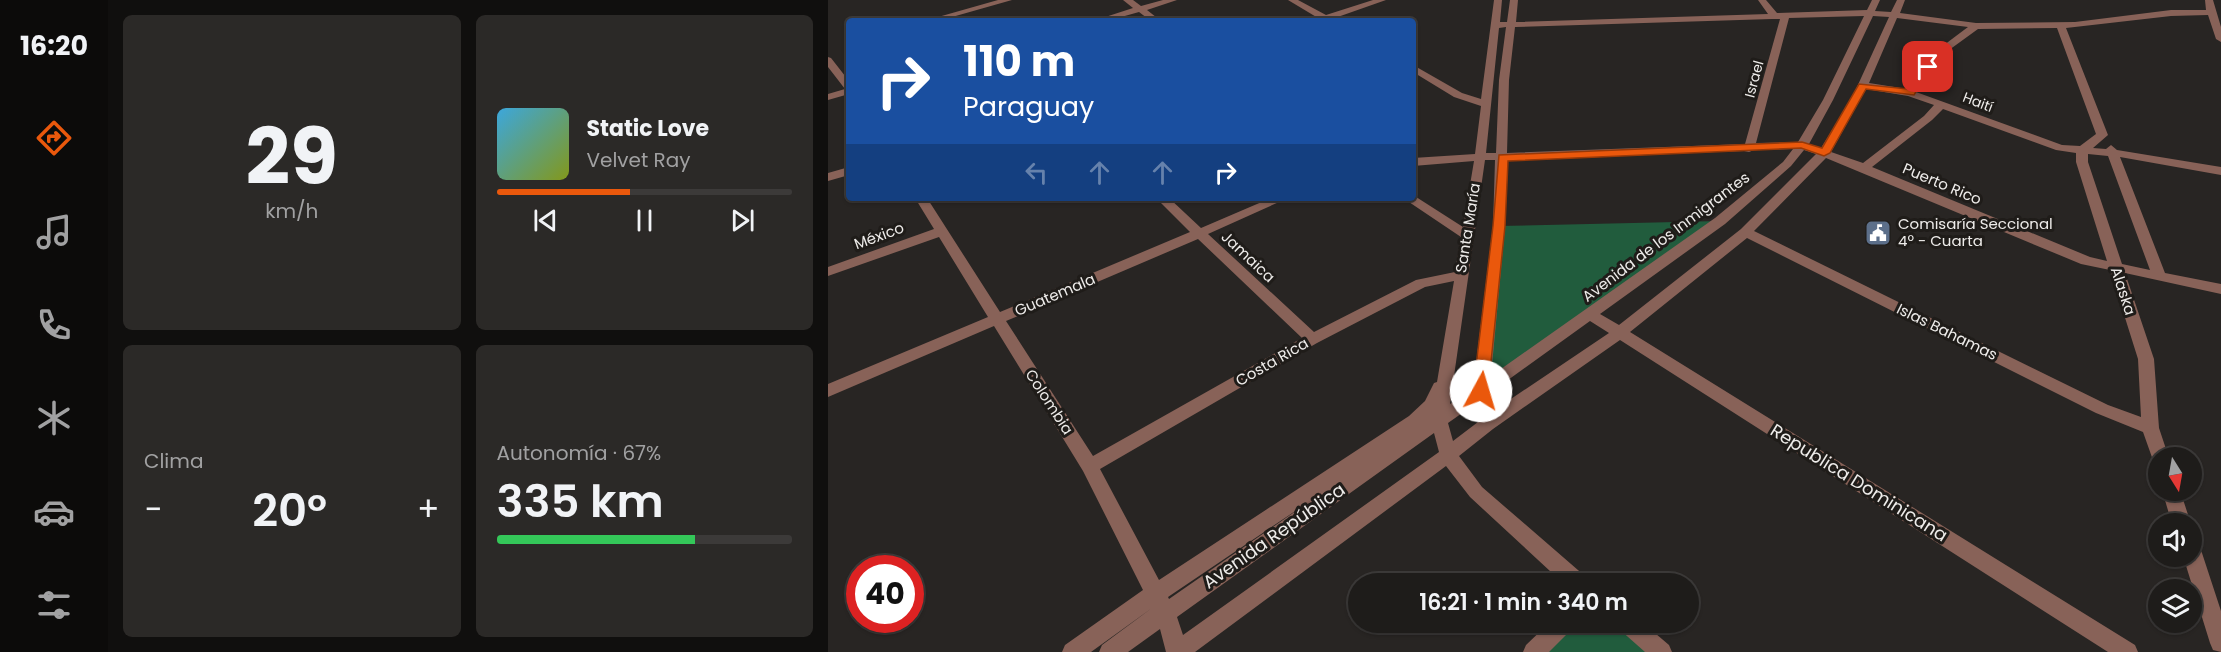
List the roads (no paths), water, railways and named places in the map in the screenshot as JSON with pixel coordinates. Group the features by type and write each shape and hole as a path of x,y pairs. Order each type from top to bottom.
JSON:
{"street":[{"path":"939,18 1008,0"},
{"path":"1127,0 1153,18"},
{"path":"1108,18 1173,0"},
{"path":"1292,0 1327,18"},
{"path":"1332,18 1382,0"},
{"name":"Santa María","path":"1448,455 1439,421 1480,157 1498,0"},
{"name":"Santa María","path":"1487,424 1481,391 1499,226 1504,80 1514,0"},
{"path":"1762,0 1780,17"},
{"path":"1178,652 1487,424 1619,333 1746,232 1824,153 1863,86 1901,0"},
{"path":"2210,0 2211,12 2221,39"},
{"path":"1494,25 1780,17 1873,6 1895,15 1976,26 2061,25 2171,13 2211,12"},
{"name":"Avenida de los Inmigrantes","path":"1439,421 1720,221 1787,164 1802,145 1828,100 1873,6"},
{"name":"Israel","path":"1749,149 1780,17"},
{"path":"2061,25 2085,97 2102,135 2114,153 2160,278"},
{"path":"1910,93 1935,56 1976,26"},
{"path":"828,60 846,85"},
{"path":"1416,70 1458,94 1485,104"},
{"name":"Haití","path":"1863,86 1910,93 2060,148 2137,155 2221,171"},
{"path":"828,97 846,90"},
{"path":"1864,168 1928,118 1941,104"},
{"path":"2082,150 2102,135"},
{"path":"1416,162 1480,157 1749,149 1802,145"},
{"name":"Puerto Rico","path":"1802,145 1864,168 2062,252 2116,268 2221,290"},
{"name":"Alaska","path":"2082,150 2082,162 2146,359 2150,428 2156,447"},
{"path":"828,177 846,172"},
{"name":"Colombia","path":"923,201 1090,466 1160,603 1178,652"},
{"name":"Jamaica","path":"1165,201 1312,339"},
{"name":"Guatemala","path":"828,391 1275,201"},
{"path":"1414,201 1467,235"},
{"name":"México","path":"828,272 942,231"},
{"name":"Islas Bahamas","path":"1746,232 2102,409 2150,428"},
{"name":"Costa Rica","path":"1090,466 1312,339 1421,283 1461,276"},
{"name":"Republica Dominicana","path":"1590,314 2127,652"},
{"path":"1073,652 1160,603 1415,421 1432,405 1448,370"},
{"name":"Avenida República","path":"1110,652 1160,603 1439,421"},
{"path":"1448,455 1476,492 1567,573"},
{"path":"2196,567 2221,644"},
{"path":"1534,652 1554,633"},
{"path":"1639,633 1661,652"}],"place":[{"name":"Comisaría Seccional 4º - Cuarta","path":"1878,233"}]}
